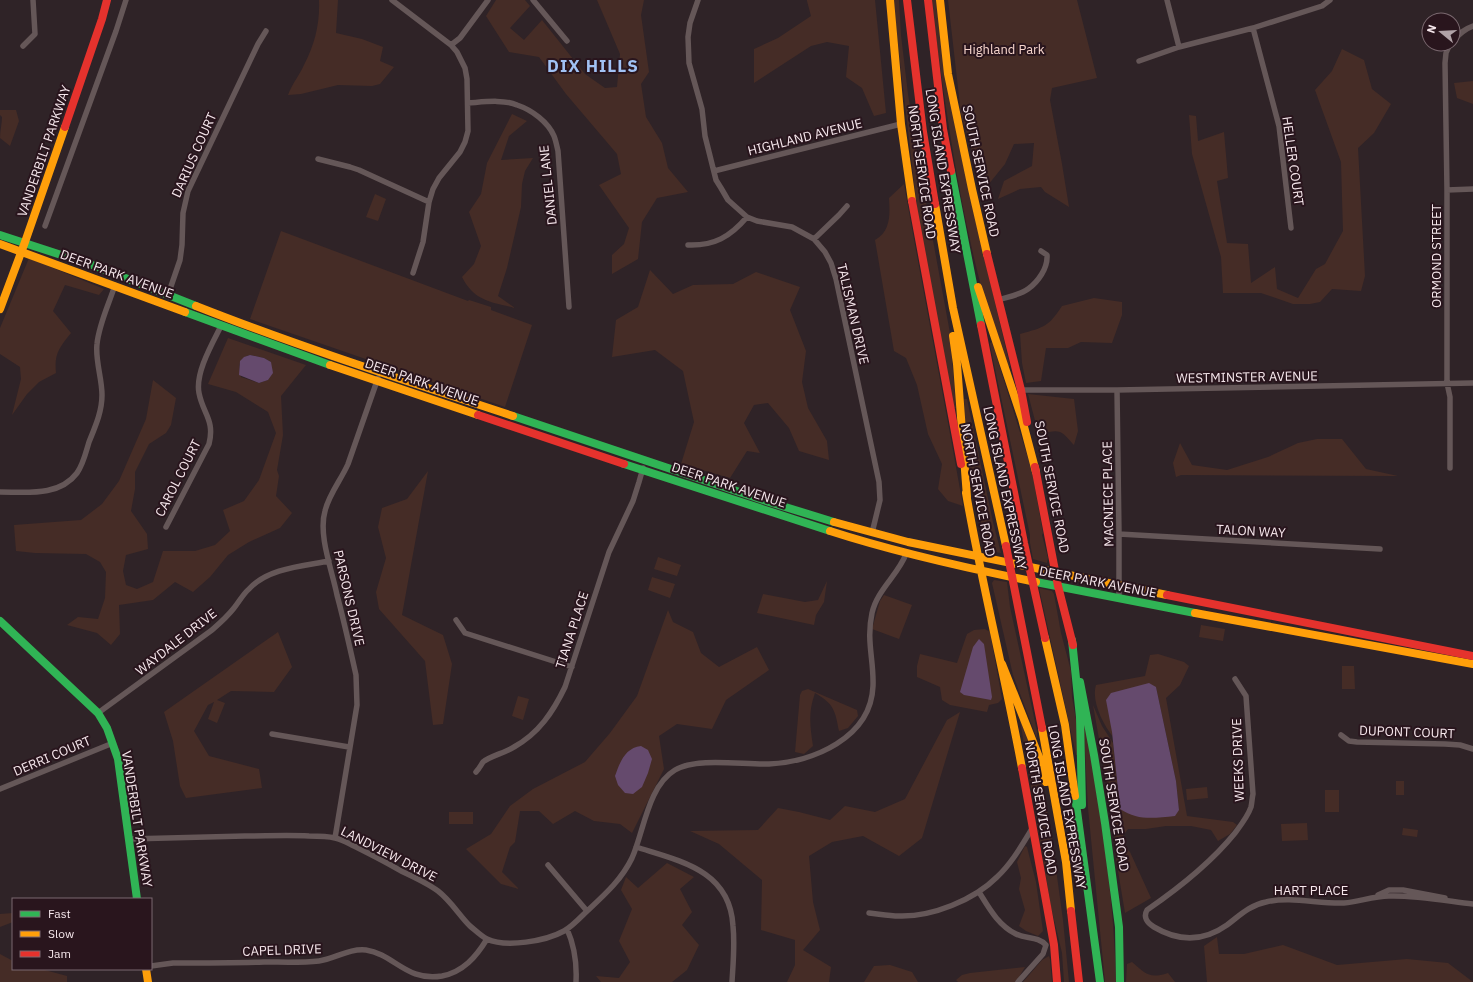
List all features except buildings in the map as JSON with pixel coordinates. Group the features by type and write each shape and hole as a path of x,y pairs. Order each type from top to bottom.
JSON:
{"main road":[{"name":"VANDERBILT PARKWAY","path":"0,309 22,251 102,19 107,0"},
{"name":"NORTH SERVICE ROAD","path":"890,0 901,124 912,202 977,555 1002,664 1033,827 1054,945 1057,982"},
{"name":"LONG ISLAND EXPRESSWAY","path":"907,0 923,132 954,308 1005,542 1042,728 1066,862 1079,982"},
{"name":"LONG ISLAND EXPRESSWAY","path":"928,0 943,129 954,190 1024,543 1065,725 1100,982"},
{"name":"SOUTH SERVICE ROAD","path":"940,0 948,74 998,300 1021,390 1058,586 1072,640 1094,755 1119,927 1120,982"},
{"path":"954,190 978,287 1022,419 1036,472"},
{"name":"DEER PARK AVENUE","path":"0,235 95,266 379,376 644,465 818,527 906,554 981,571 1119,598 1473,664"},
{"name":"DEER PARK AVENUE","path":"0,244 115,285 284,349 379,376"},
{"path":"954,308 952,328 957,364 967,497"},
{"name":"DEER PARK AVENUE","path":"644,465 872,533 908,542 1473,656"},
{"name":"VANDERBILT PARKWAY","path":"0,621 98,713 107,728 118,759 137,898"},
{"path":"1072,640 1080,717 1083,812 1081,834"},
{"path":"1428,656 1430,647"},
{"path":"1002,664 1041,762 1066,862"},
{"path":"146,970 148,982"}],"street":[{"path":"23,46 35,34 32,0"},
{"path":"45,226 126,0"},
{"path":"392,0 458,52 465,68 467,79 468,131 465,142 457,157 439,178 433,189 429,202 423,242 413,273"},
{"path":"451,45 460,38 488,0"},
{"path":"532,0 567,41"},
{"name":"TALISMAN DRIVE","path":"698,0 690,23 688,37 689,63 702,109 705,136 719,184 728,200 746,217 757,221 792,227 814,239 825,252 831,263 836,279 879,482 880,500 872,533"},
{"path":"1167,0 1179,47"},
{"path":"1139,61 1179,47 1253,28 1322,6 1330,0"},
{"path":"1461,33 1473,26"},
{"name":"HELLER COURT","path":"1253,28 1279,126 1291,228"},
{"name":"DARIUS COURT","path":"168,295 180,260 182,245 182,213 188,192 258,44 266,31"},
{"name":"ORMOND STREET","path":"1446,52 1445,63 1447,190 1447,383 1450,397 1450,468"},
{"name":"DANIEL LANE","path":"468,103 505,102 516,104 539,117 548,126 554,137 558,152 569,307"},
{"name":"HIGHLAND AVENUE","path":"714,171 901,124"},
{"path":"318,160 355,168 429,202"},
{"path":"1447,190 1473,189"},
{"path":"814,239 847,206"},
{"path":"688,245 702,245 715,242 727,236 737,228 746,217"},
{"path":"998,300 1027,290 1036,282 1042,273 1047,260 1047,254 1042,251"},
{"path":"0,492 40,492 52,490 63,486 78,472 99,417 102,404 96,345 98,333 115,285"},
{"name":"CAROL COURT","path":"166,527 209,444 212,434 210,422 199,393 198,381 203,364 221,326"},
{"name":"PARSONS DRIVE","path":"335,838 357,705 356,675 329,561 323,522 325,510 330,498 343,477 348,464 379,376"},
{"name":"WESTMINSTER AVENUE","path":"1021,390 1117,390 1473,383"},
{"name":"MACNIECE PLACE","path":"1117,390 1120,534 1119,598"},
{"name":"TIANA PLACE","path":"476,772 484,761 514,747 530,736 542,725 557,704 572,667 609,552 633,501 644,465"},
{"name":"TALON WAY","path":"1120,534 1380,549"},
{"name":"LANDVIEW DRIVE","path":"129,839 293,836 335,838 374,856 438,891 452,903 470,926 487,939 500,942 531,942 546,939 567,929 609,891 622,875 636,847 656,792 663,779 672,772 682,766 696,763 770,764 799,760 827,750 840,742 857,726 868,711 872,699 873,673 869,636 873,609 878,597 903,561 906,554"},
{"name":"WAYDALE DRIVE","path":"98,713 212,630 224,620 248,589 265,576 329,561"},
{"path":"456,620 465,633 572,667"},
{"name":"WEEKS DRIVE","path":"1145,918 1147,910 1184,884 1203,867 1226,844 1247,817 1251,806 1252,794 1246,696 1235,679"},
{"path":"272,734 350,747"},
{"name":"DUPONT COURT","path":"1341,735 1349,741 1357,742 1445,744 1460,745 1473,749"},
{"name":"DERRI COURT","path":"0,789 113,743"},
{"path":"869,913 900,916 932,912 979,892 1009,864 1033,827"},
{"path":"636,847 689,864 704,872 722,891 729,906 733,926 732,982"},
{"path":"548,865 588,911"},
{"path":"979,892 995,917 1005,927 1017,935 1042,941 1046,945 1044,954 1018,982"},
{"name":"HART PLACE","path":"1145,918 1151,926 1161,932 1182,938 1195,938 1208,936 1218,931 1239,915 1265,902 1283,899 1345,903 1374,896 1394,896 1473,904"},
{"path":"567,929 573,942 575,953 576,982"},
{"name":"CAPEL DRIVE","path":"152,966 173,963 320,961 364,950 374,952 405,971 415,975 441,977 462,968 476,956 487,939"}],"green space":[{"path":"319,0 338,0 336,33 362,39 383,47 380,61 394,67 380,84 372,86 338,85 301,94 288,95 308,57 314,41 319,17"},
{"path":"496,0 525,0 530,6 510,28 524,40 542,20 585,74 605,88 617,87 620,54 597,0 644,0 641,15 649,72 641,84 646,117 662,143 668,168 688,192 657,198 642,222 638,259 612,274 612,255 624,244 629,228 599,185 621,174 617,154 566,94 539,57 509,52 486,16"},
{"path":"807,0 875,0 886,113 874,116 862,88 846,77 849,46 827,42 811,46 754,83 754,49 778,38 811,16"},
{"path":"894,0 899,0 901,35 908,94 921,175 950,333 956,408 954,408 921,243"},
{"path":"931,0 936,0 949,92 967,184 1010,366 1008,367 985,300 965,218 946,109"},
{"name":"Highland Park","path":"948,0 1077,0 1097,78 1052,88 1050,100 1069,207 1045,192 1041,187 1020,189 998,199 1004,181 1032,166 1034,143 1014,144 1005,164 988,185 985,195 961,114"},
{"path":"1342,49 1364,60 1372,89 1391,104 1374,133 1358,148 1365,276 1361,291 1332,289 1320,302 1310,304 1293,304 1261,293 1223,293 1221,257 1192,154 1189,115 1196,116 1198,141 1224,132 1228,178 1217,181 1227,243 1248,244 1251,283 1275,267 1277,289 1298,298 1316,269 1325,264 1343,231 1341,162 1315,90 1332,71"},
{"path":"1473,81 1473,104 1457,98 1454,83"},
{"path":"0,110 16,110 19,121 10,146 0,138 2,117 0,115"},
{"path":"512,114 527,121 509,136 501,160 533,158 525,171 522,184 521,207 507,268 498,296 515,308 491,302 478,296 472,291 462,277 474,264 481,246 469,212 481,194 487,163"},
{"path":"904,184 963,506 948,501 938,489 942,464 928,434 917,385 906,358 894,351 875,240 887,227 889,216 889,198"},
{"path":"375,194 386,199 378,221 366,217"},
{"path":"281,231 468,301 469,300 491,307 491,310 532,325 505,407 250,319"},
{"path":"29,258 104,289 99,295 65,285 53,311 71,333 58,352 56,373 39,382 27,394 12,415 21,379 20,367 0,354 0,328"},
{"path":"650,270 673,294 693,285 733,284 756,272 800,287 790,310 806,351 802,382 808,408 827,441 829,460 799,451 789,428 768,403 754,405 744,423 760,453 747,451 730,478 681,464 694,422 683,371 655,350 612,357 616,320 638,307"},
{"path":"1094,298 1122,302 1122,315 1112,343 1081,342 1068,348 1046,348 1041,381 1026,383 1022,363 1020,334 1041,328 1053,318 1062,306"},
{"path":"228,338 306,365 281,396 283,435 277,470 279,476 276,496 292,513 280,528 249,542 228,555 210,577 193,592 175,582 153,600 119,605 120,634 111,645 97,633 67,625 78,617 98,619 105,598 106,572 100,562 86,554 16,551 14,525 81,520 102,504 119,481 146,419 153,380 176,398 171,425 166,433 149,444 135,472 135,489 131,511 147,534 148,549 126,555 123,571 126,585 137,589 153,582 163,551 195,551 215,545 230,531 223,510 244,501 259,480 276,433 268,412 236,392 208,384","holes":["250,355 264,358 271,362 268,380 259,383 241,377 239,366 243,358"]},
{"path":"992,342 1032,471 1043,533 1042,535 1048,558 1047,563 1033,559 1030,535 990,345"},
{"path":"1028,394 1074,399 1078,431 1074,445 1060,432 1038,432"},
{"path":"964,399 967,399 1001,553 990,551 986,546 968,467"},
{"path":"1317,439 1342,439 1366,469 1398,476 1181,475 1176,477 1173,463 1180,443 1192,465 1227,470 1268,457 1298,443"},
{"path":"428,471 402,615 443,635 452,664 443,724 433,725 425,661 379,609 376,592 386,558 378,527 382,508 407,499"},
{"path":"658,557 681,565 677,576 654,569"},
{"path":"652,577 675,584 670,598 648,590"},
{"path":"994,580 1007,582 1010,607 1037,731 1037,739 1013,675 992,583"},
{"path":"827,581 824,602 816,615 814,625 757,613 763,594 805,602 818,600"},
{"path":"1039,588 1052,591 1054,594 1061,633 1071,671 1072,697 1077,725 1078,755 1076,755"},
{"path":"884,595 912,605 899,639 872,629 880,601"},
{"path":"668,610 673,622 693,632 701,653 719,667 757,647 769,670 726,700 712,729 677,724 659,736 664,769 632,833 620,824 594,821 575,811 553,824 539,811 520,811 515,842 510,847 502,872 519,889 501,884 466,849 491,834 510,806 533,789 585,762 610,733 637,696"},
{"path":"1201,625 1225,629 1223,641 1199,637"},
{"path":"985,629 990,632 1002,699 998,703 989,705 987,712 950,705 942,700 940,687 917,677 917,666 920,654 957,663 967,634 974,630"},
{"path":"278,632 292,667 274,692 231,691 217,700 225,703 217,723 208,719 214,702 208,705 194,731 209,756 259,769 262,788 186,798 180,786 173,741 164,712"},
{"path":"1158,654 1184,662 1189,666 1180,685 1166,698 1187,816 1233,822 1237,825 1230,834 1218,841 1211,830 1191,826 1128,829 1122,837 1124,840 1122,844 1130,852 1151,898 1125,913 1116,859 1114,836 1115,822 1093,705 1102,726 1113,743 1120,809 1179,810 1176,781 1156,687 1112,732 1113,737 1105,726 1095,698 1096,685 1145,676 1150,655"},
{"path":"1342,666 1354,666 1355,689 1342,689"},
{"path":"808,689 857,710 858,716 848,728 839,731 833,708 815,693 811,706 810,719 813,746 804,754 795,752 800,695 802,691"},
{"path":"518,696 529,699 523,720 512,716"},
{"path":"1018,708 1041,774 1063,920 1069,982 1064,982 1062,953 1051,907"},
{"path":"960,712 922,838 899,856 863,836 832,842 809,856 813,902 820,930 803,950 831,967 829,982 787,982 795,965 795,940 761,930 762,880 719,844 690,831 758,830 778,808 830,820 845,806 875,812 905,799 947,720"},
{"path":"1083,713 1105,847 1115,948 1116,982 1105,982 1088,808"},
{"path":"1396,781 1404,781 1404,795 1396,795"},
{"path":"1207,787 1208,798 1187,800 1186,789"},
{"path":"1325,790 1339,790 1339,812 1325,812"},
{"path":"449,812 473,812 473,824 449,824"},
{"path":"1307,823 1308,840 1282,841 1281,824"},
{"path":"1403,828 1418,830 1417,837 1402,835"},
{"path":"1025,846 1027,847 1036,882 1043,931 1038,936 1019,926 1025,910 1019,889 1021,878 1017,862"},
{"path":"667,863 694,877 680,889 692,912 682,925 699,945 687,970 672,982 601,982 596,976 619,978 630,962 619,941 632,909 621,890 626,877 638,888"},
{"path":"12,913 12,922 0,927 0,914"},
{"path":"1217,937 1219,954 1244,954 1283,945 1337,965 1407,959 1448,963 1473,982 1207,982 1204,946"},
{"path":"0,954 12,960 12,970 45,970 67,976 67,982 0,982"},
{"path":"1049,956 1052,982 1023,982 1042,960"},
{"path":"1132,962 1148,974 1156,976 1168,973 1175,982 1126,982 1127,964"},
{"path":"890,965 912,972 918,982 864,982 874,966"},
{"path":"1025,967 1016,982 958,982 956,980 962,975 970,973"}],"shaded area":[{"path":"250,355 264,358 271,362 273,373 268,380 259,383 239,375 240,361 244,357"},
{"path":"979,639 984,644 992,697 991,700 964,695 960,692 973,647"},
{"path":"1149,683 1156,687 1176,781 1179,810 1175,816 1146,818 1127,813 1120,809 1112,732 1106,700 1111,693"},
{"path":"641,746 648,750 652,759 648,773 642,787 633,794 625,793 618,785 615,776 624,756 635,747"}],"traffic: fast":[{"path":"951,171 981,325"},
{"path":"0,235 95,266 196,306"},
{"path":"185,312 330,365"},
{"path":"513,416 769,502 834,522"},
{"path":"624,464 830,531"},
{"path":"1036,582 1195,613"},
{"path":"0,621 98,713 107,728 118,759 137,898"},
{"path":"1072,640 1080,717 1082,805"},
{"path":"1080,682 1105,823 1119,927 1120,982"},
{"path":"1075,796 1100,982"}],"traffic: slow":[{"path":"890,0 901,124 912,201"},
{"path":"940,0 948,74 987,254"},
{"path":"0,309 65,127"},
{"path":"935,204 953,308 1006,546"},
{"path":"0,244 185,312"},
{"path":"978,287 1022,419 1036,472"},
{"path":"196,306 314,350 513,416"},
{"path":"953,336 957,364 967,497"},
{"path":"330,365 478,415"},
{"path":"966,493 1022,768"},
{"path":"834,522 908,542 1167,595"},
{"path":"830,531 932,560 1036,582"},
{"path":"1195,613 1473,664"},
{"path":"1045,638 1065,725 1075,796"},
{"path":"1002,664 1041,762 1046,782"},
{"path":"1042,728 1066,862 1071,911"},
{"path":"146,970 148,982"}],"traffic: jam":[{"path":"65,127 102,19 107,0"},
{"path":"907,0 923,132 935,204"},
{"path":"928,0 943,129 951,171"},
{"path":"912,201 961,464"},
{"path":"987,254 1021,390 1027,422"},
{"path":"981,325 1024,543 1045,638"},
{"path":"478,415 624,464"},
{"path":"1035,467 1058,586 1073,645"},
{"path":"1006,546 1042,728"},
{"path":"1167,595 1473,656"},
{"path":"1022,768 1054,945 1057,982"},
{"path":"1071,911 1079,982"}],"district":[{"name":"DIX HILLS","path":"593,66"}]}
